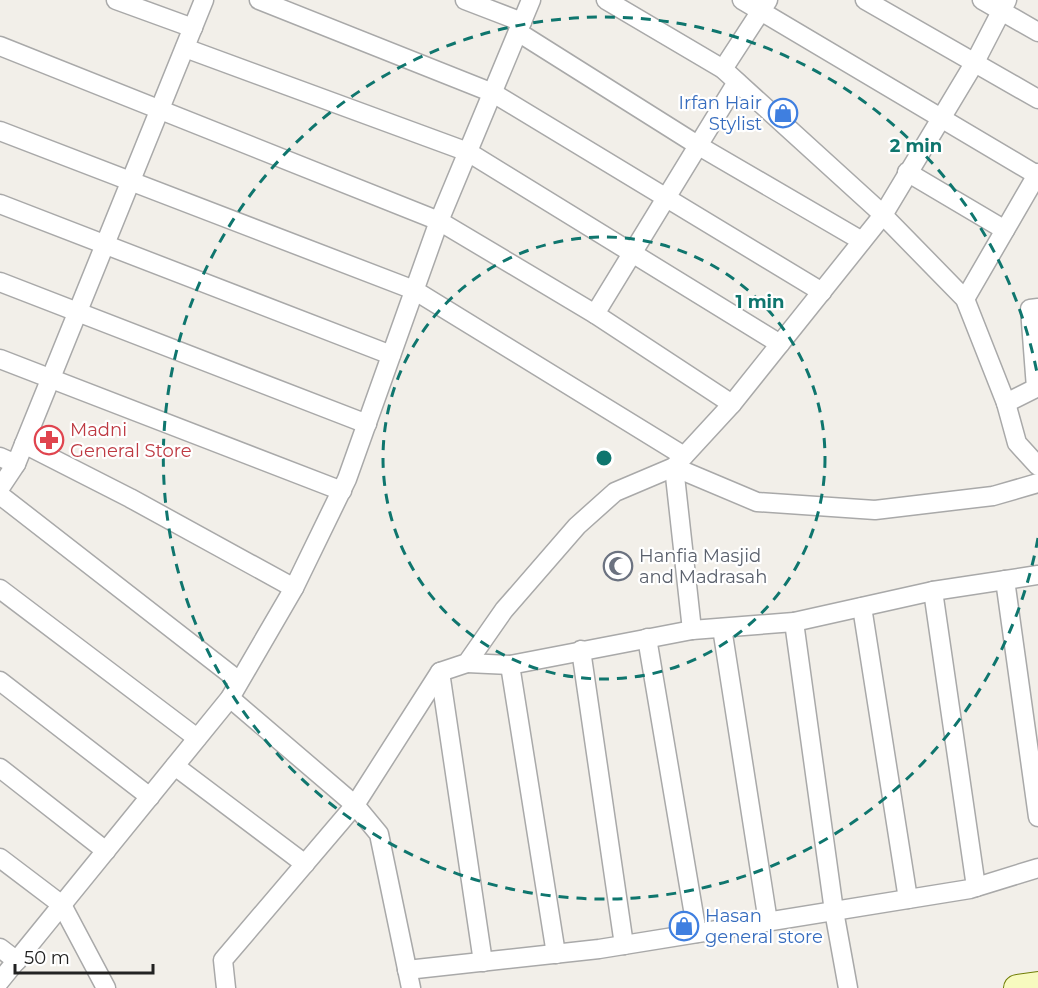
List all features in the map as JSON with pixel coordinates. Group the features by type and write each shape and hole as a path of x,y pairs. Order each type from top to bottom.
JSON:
{"main road":[{"path":"1017,988 1038,985"}],"street":[{"path":"116,0 193,28"},
{"path":"0,488 8,460 24,444 204,0"},
{"path":"259,0 493,93 822,292"},
{"path":"465,0 520,27 699,146 862,241"},
{"path":"0,981 230,698 294,588 342,491 439,221 531,0"},
{"path":"606,0 723,69 883,215 965,299 1005,403 1017,443 1038,466"},
{"path":"742,0 764,6 940,117 1037,174 965,299"},
{"path":"865,0 1038,99"},
{"path":"982,0 1004,5 1038,32"},
{"path":"467,663 504,610 577,526 615,492 679,462 732,404 883,215 975,62 1004,5"},
{"path":"723,69 764,6"},
{"path":"0,46 161,108 439,221 595,314 732,404"},
{"path":"185,48 468,152 780,344"},
{"path":"595,314 737,82"},
{"path":"0,130 414,290 679,462 757,502 875,510 993,496 1038,483"},
{"path":"907,172 1005,230"},
{"path":"0,204 104,247 391,355"},
{"path":"0,282 367,424"},
{"path":"1005,403 1036,388 1030,309 1038,308"},
{"path":"0,359 342,491"},
{"path":"24,444 130,498 294,588"},
{"path":"679,462 692,630"},
{"path":"0,495 239,681"},
{"path":"226,988 223,960 355,805 440,672 467,663 510,665 692,630 794,622 933,591 1038,575"},
{"path":"1005,580 1038,817"},
{"path":"0,589 197,738"},
{"path":"933,591 976,887"},
{"path":"862,607 908,899"},
{"path":"794,622 834,911 848,988"},
{"path":"722,628 768,922"},
{"path":"647,638 697,933"},
{"path":"581,650 624,945"},
{"path":"510,665 556,954"},
{"path":"440,672 483,962"},
{"path":"0,681 150,797"},
{"path":"230,698 355,805 379,834 409,979 483,962 624,945 908,899 976,887 1038,868"},
{"path":"175,766 305,864"},
{"path":"0,768 106,851"},
{"path":"0,858 62,905 106,988"},
{"path":"0,948 17,961"}],"place":[{"name":"Irfan Hair Stylist","path":"783,113"},
{"name":"Madni General Store","path":"49,440"},
{"name":"Hanfia Masjid and Madrasah","path":"618,566"},
{"name":"Hasan general store","path":"684,926"}]}
